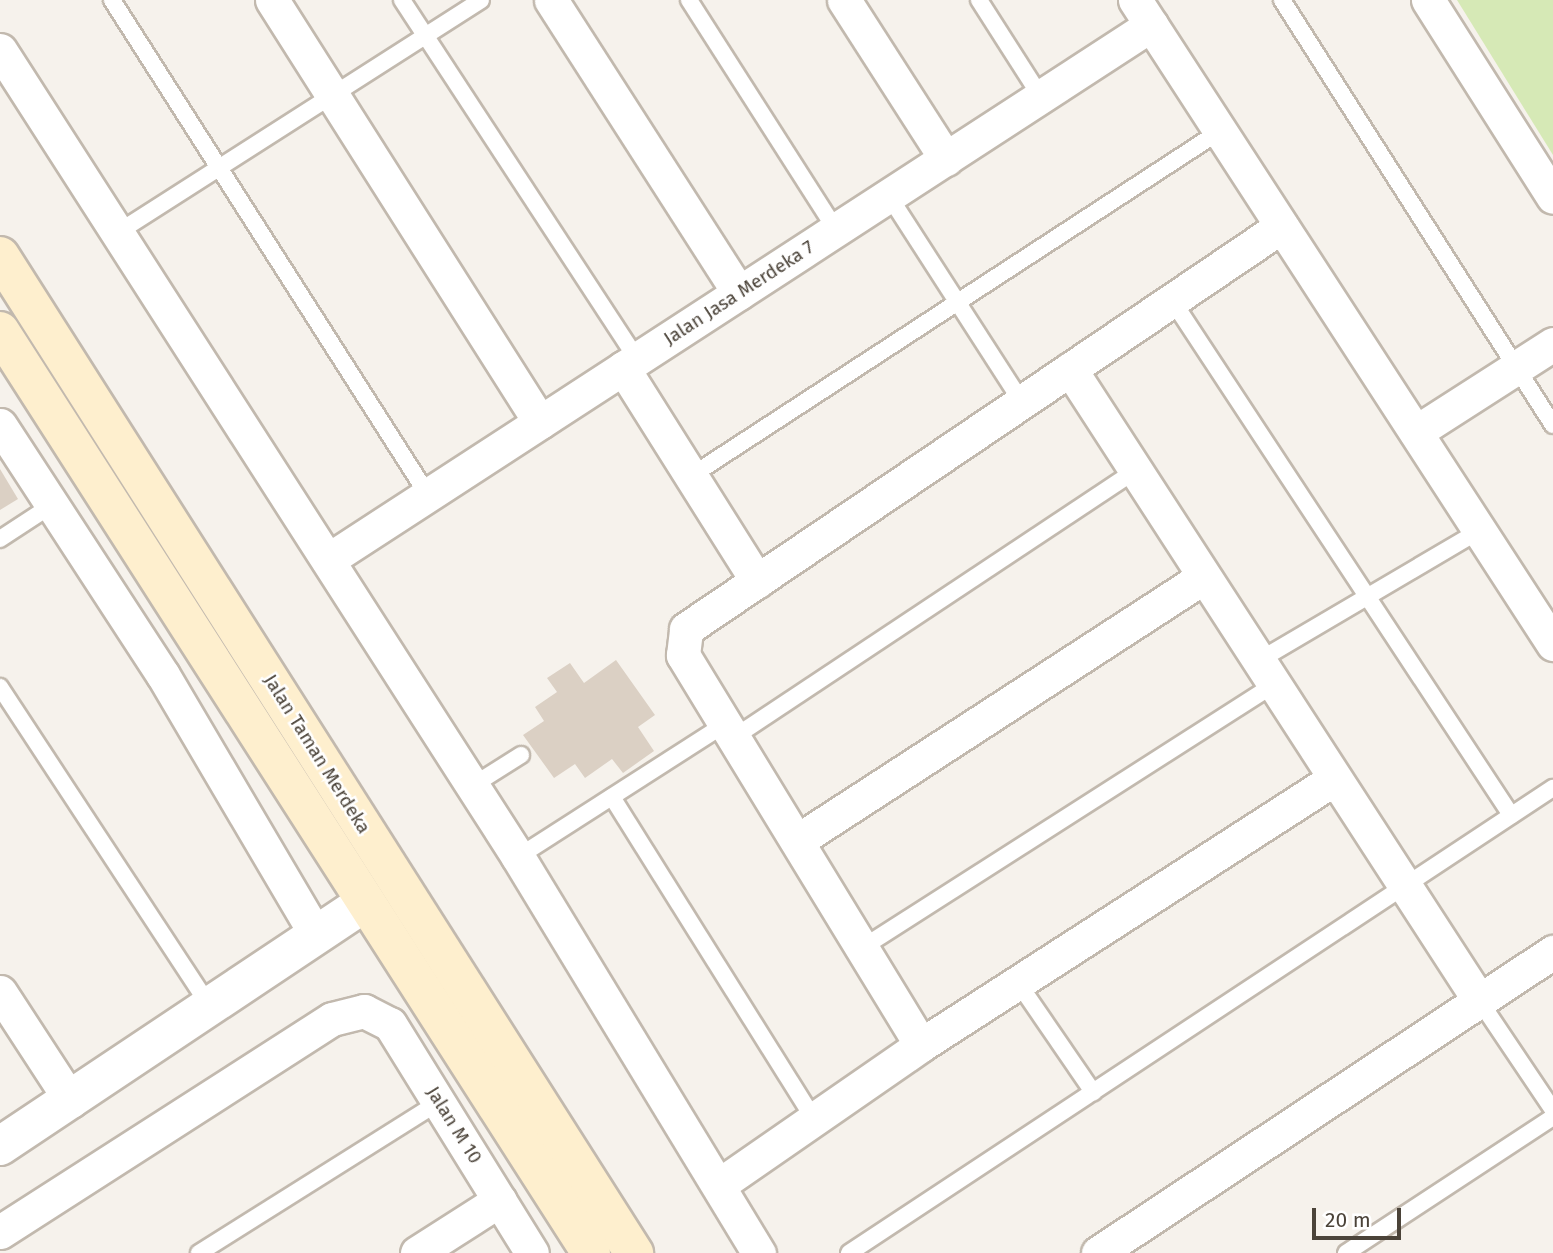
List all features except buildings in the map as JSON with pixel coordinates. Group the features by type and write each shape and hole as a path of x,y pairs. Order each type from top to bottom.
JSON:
{"main road":[{"name":"Jalan Taman Merdeka","path":"0,256 634,1253"},
{"name":"Jalan Taman Merdeka","path":"0,331 364,903 591,1253"}],"street":[{"path":"272,0 540,422"},
{"path":"551,0 739,293"},
{"path":"844,0 946,159"},
{"path":"1429,0 1553,197"},
{"path":"1143,13 1553,644"},
{"name":"Jalan Jasa Merdeka 7","path":"328,560 1041,97 1143,13"},
{"path":"0,50 517,857 760,1253"},
{"path":"921,1045 683,655 682,641 686,629 1282,226"},
{"path":"1416,432 1553,344"},
{"path":"630,364 691,476 758,581"},
{"path":"1070,369 1333,779 1479,1000"},
{"path":"0,425 163,675 316,935"},
{"path":"797,841 1203,577"},
{"path":"719,1185 1017,981 1333,779"},
{"path":"0,1146 364,903"},
{"path":"1098,1253 1553,953"},
{"path":"0,992 71,1101"},
{"name":"Jalan M 10","path":"0,1232 332,1019 364,1012 390,1024 532,1253"},
{"path":"417,1253 500,1200"}],"lane":[{"path":"112,0 428,495"},
{"path":"402,0 630,364"},
{"path":"117,233 481,0"},
{"path":"690,0 836,230"},
{"path":"979,0 1041,97"},
{"path":"1282,0 1553,425"},
{"path":"691,476 960,305 1220,131"},
{"path":"889,196 1022,402"},
{"path":"1172,300 1362,598 1511,815"},
{"path":"517,857 612,797 729,731 1135,471"},
{"path":"0,540 52,505"},
{"path":"862,948 1265,673 1362,598 1479,530"},
{"path":"0,687 209,1004"},
{"path":"472,786 522,755"},
{"path":"849,1253 1553,788"},
{"path":"612,797 814,1119"},
{"path":"1017,981 1093,1092"},
{"path":"1479,1000 1553,1110"},
{"path":"199,1253 439,1102"},
{"path":"1346,1253 1553,1117"}],"green space":[{"path":"1457,0 1553,0 1553,155"}]}
